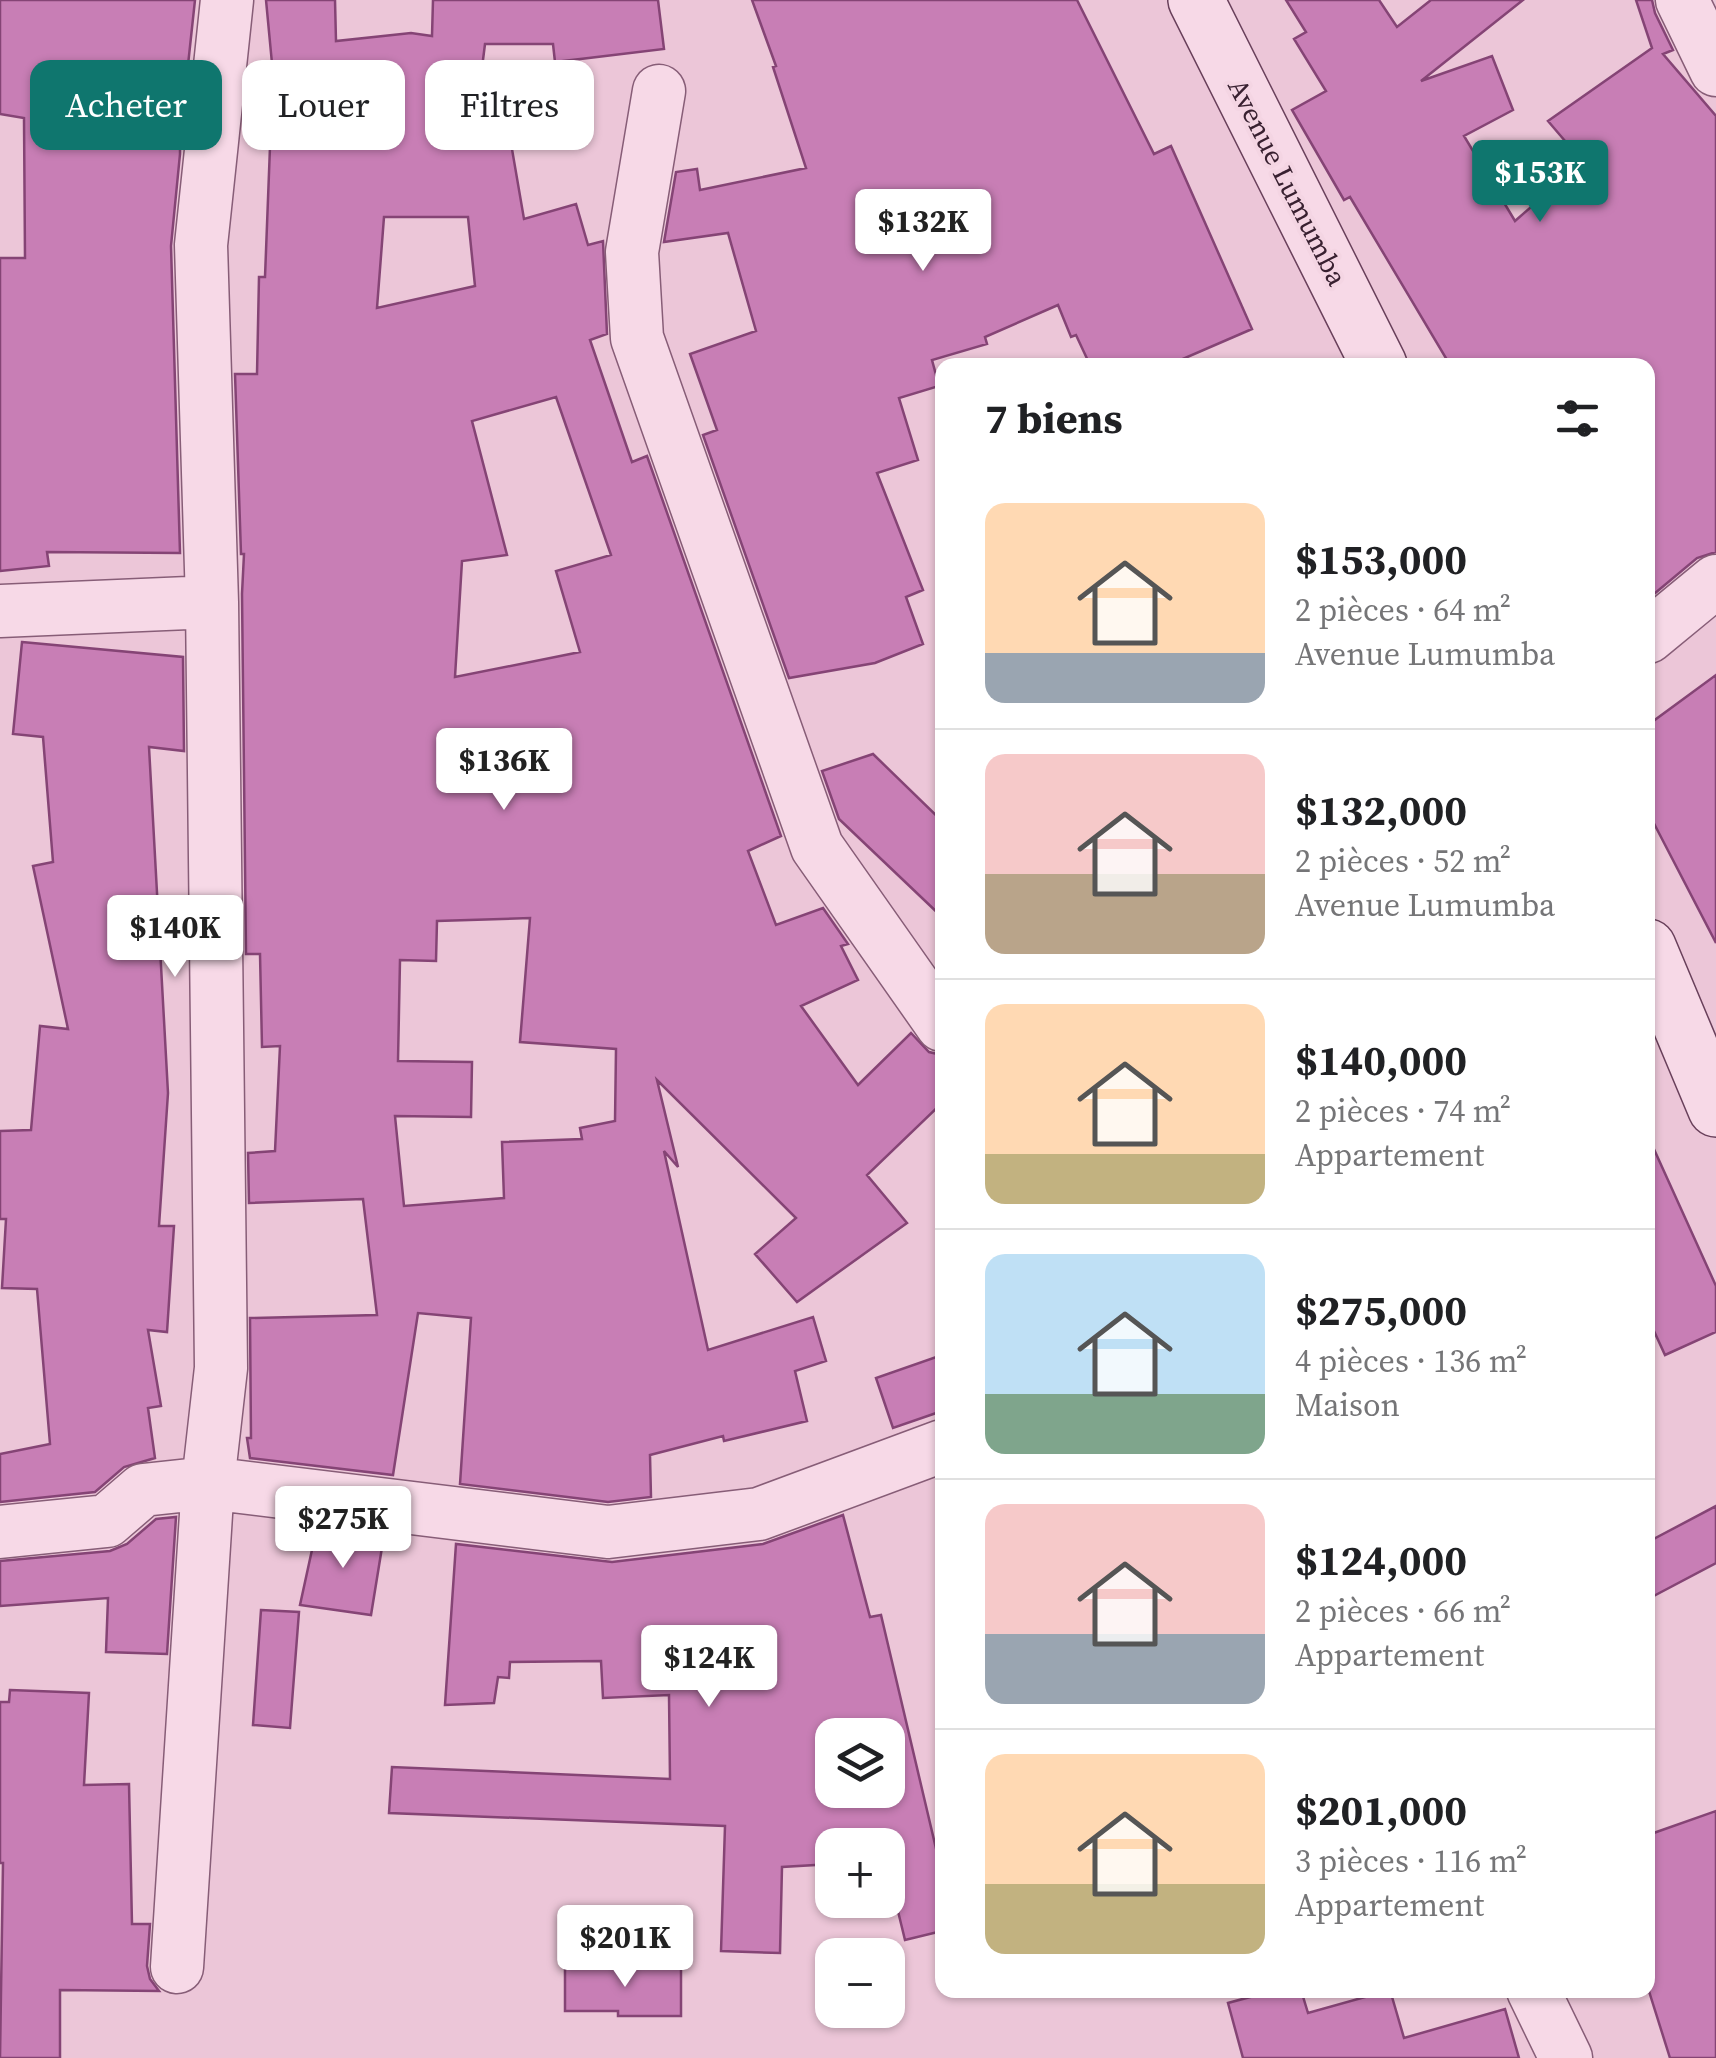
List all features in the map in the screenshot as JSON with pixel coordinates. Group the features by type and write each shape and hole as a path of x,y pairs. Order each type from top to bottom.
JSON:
{"main road":[{"name":"Avenue Lumumba","path":"1196,0 1375,358"},
{"path":"1655,963 1712,1089"}],"street":[{"path":"178,1967 208,1483 222,1368 212,602 201,244 227,0"},
{"path":"1682,0 1716,70"},
{"path":"659,91 632,252 638,338 817,847 935,1016"},
{"path":"1655,631 1716,581"},
{"path":"0,612 212,602"},
{"path":"0,1532 107,1521 143,1490 208,1483 608,1532 759,1514 935,1449"},
{"path":"1537,1998 1566,2058"}],"building":[{"path":"0,0 195,0 189,60 30,60 30,150 180,150 171,246 180,553 47,552 49,566 0,571 0,258 25,258 24,118 0,114"},
{"path":"266,0 335,0 336,41 411,33 432,36 433,0 658,0 664,49 555,60 553,44 485,44 483,60 425,60 425,150 512,150 524,219 576,204 588,245 603,241 607,334 590,340 632,462 647,456 781,836 748,851 776,925 823,908 848,944 841,946 858,980 801,1006 858,1085 911,1033 935,1053 935,1110 867,1175 907,1223 797,1302 755,1254 796,1218 657,1080 678,1167 664,1151 708,1350 813,1317 826,1361 795,1371 807,1421 724,1441 723,1436 650,1455 651,1497 608,1502 460,1484 471,1318 418,1313 393,1475 250,1458 250,1318 377,1315 363,1199 249,1203 248,1153 275,1151 280,1046 262,1047 260,954 246,954 244,554 235,374 257,374 259,277 265,277 270,150 405,150 405,60 272,60","holes":["384,217 468,217 475,286 377,308","556,397 611,555 556,571 580,652 455,677 462,561 507,555 472,421","530,918 520,1042 616,1049 615,1121 580,1128 582,1139 502,1142 504,1198 404,1206 395,1116 471,1117 472,1062 398,1061 400,960 436,961 437,921"]},
{"path":"752,0 1077,0 1154,154 1171,146 1252,329 1185,358 1087,358 1076,335 1071,337 1058,305 985,337 987,344 932,360 935,387 899,398 918,460 877,473 923,590 906,597 923,644 875,663 789,678 703,435 717,430 690,354 756,331 728,233 664,242 676,172 697,169 700,190 806,168 773,67 776,66"},
{"path":"1286,0 1379,0 1397,27 1431,0 1523,0 1421,81 1492,56 1513,110 1464,136 1515,221 1583,162 1548,121 1652,48 1636,0 1652,0 1673,50 1663,54 1716,116 1716,552 1697,558 1655,593 1655,358 1446,358 1350,197 1344,200 1292,110 1326,91 1294,39 1306,32"},
{"path":"22,642 183,657 184,751 149,747 168,1093 159,1226 174,1226 167,1332 148,1330 161,1406 148,1408 155,1458 124,1467 95,1492 0,1502 0,1454 50,1444 37,1289 2,1288 6,1219 0,1219 0,1131 31,1130 40,1026 68,1029 33,866 53,862 43,737 13,734"},
{"path":"1716,675 1716,943 1655,825 1655,720"},
{"path":"873,754 935,814 935,910 839,819 822,771"},
{"path":"1655,1151 1716,1286 1716,1332 1665,1355 1655,1333"},
{"path":"935,1357 935,1413 893,1428 876,1378"},
{"path":"1716,1506 1716,1563 1655,1595 1655,1538"},
{"path":"843,1515 870,1617 881,1615 935,1844 935,1933 905,1940 900,1918 905,1918 905,1828 815,1828 815,1865 782,1867 780,1953 721,1951 725,1826 389,1813 392,1767 670,1779 669,1695 603,1698 601,1661 510,1662 509,1678 498,1677 494,1703 445,1705 456,1544 612,1562 763,1544"},
{"path":"176,1517 167,1654 106,1652 108,1598 0,1606 0,1561 110,1551 127,1544 156,1519"},
{"path":"317,1527 384,1535 371,1615 300,1605"},
{"path":"261,1610 299,1612 290,1728 253,1725"},
{"path":"10,1690 89,1693 84,1785 129,1784 132,1924 150,1924 147,1966 159,1991 60,1990 60,2058 0,2058 0,1702 9,1702"},
{"path":"1716,1811 1716,2058 1670,2058 1651,1998 1655,1998 1655,1833"},
{"path":"681,1966 681,2016 565,2011 565,1967"},
{"path":"1246,1998 1303,1998 1308,2013 1361,1998 1392,1998 1404,2038 1505,2009 1519,2058 1243,2058 1228,2003"}]}
